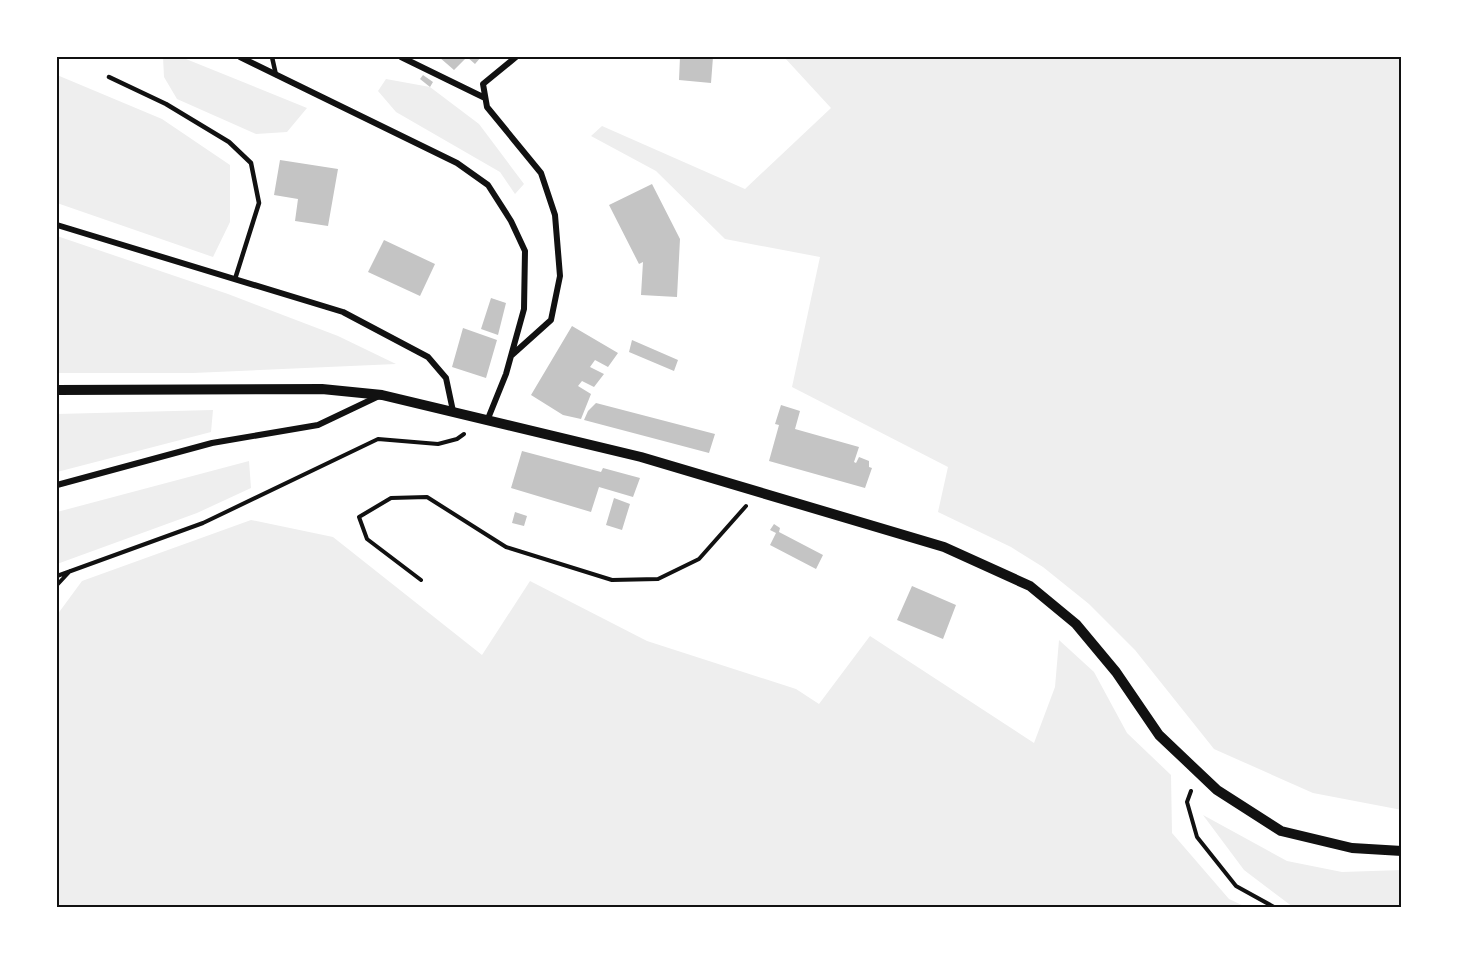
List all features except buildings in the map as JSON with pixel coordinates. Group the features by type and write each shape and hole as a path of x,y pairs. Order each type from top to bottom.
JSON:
{"street":[{"path":"240,57 457,163 488,185 512,221 525,251 524,309 506,374 487,421"},
{"path":"401,57 486,98"},
{"path":"512,355 551,320 560,276 555,215 541,173 487,107 483,84 516,57"},
{"path":"57,225 342,312 428,357 446,378 453,411"},
{"path":"57,390 322,389 382,395 641,457 944,547 1030,586 1076,624 1116,672 1159,735 1217,790 1281,831 1352,848 1402,851"},
{"path":"57,485 212,443 318,425 382,395"}],"lane":[{"path":"272,57 276,75"},
{"path":"109,77 166,104 230,142 251,163 259,203 235,279"}],"path":[{"path":"57,576 202,523 378,439 438,444 457,439 487,421"},
{"path":"421,580 367,539 359,517 391,498 427,497 506,547 612,580 658,579 699,560 758,492"},
{"path":"57,585 71,571"},
{"path":"1197,770 1187,802 1197,837 1236,886 1274,907"}],"shaded area":[{"path":"163,57 181,57 307,108 287,132 256,134 177,99 164,77"},
{"path":"784,57 1402,57 1402,810 1313,793 1214,749 1135,650 1089,604 1043,567 1011,547 938,512 948,467 792,387 820,257 725,239 656,171 591,136 602,126 745,189 831,108"},
{"path":"57,75 162,119 230,165 230,222 213,257 57,203"},
{"path":"386,79 430,87 479,124 524,184 515,194 500,172 396,112 378,91"},
{"path":"57,236 228,294 338,336 396,364 193,373 57,373"},
{"path":"213,410 211,432 57,472 57,414"},
{"path":"249,461 251,488 197,513 57,564 57,512"},
{"path":"251,520 333,537 482,655 530,581 647,641 796,689 819,704 870,636 1034,743 1055,687 1059,640 1094,672 1127,733 1171,775 1172,833 1229,899 1246,907 57,907 57,615 82,581"},
{"path":"1203,815 1287,861 1342,872 1402,870 1402,907 1293,907 1244,870"}]}
